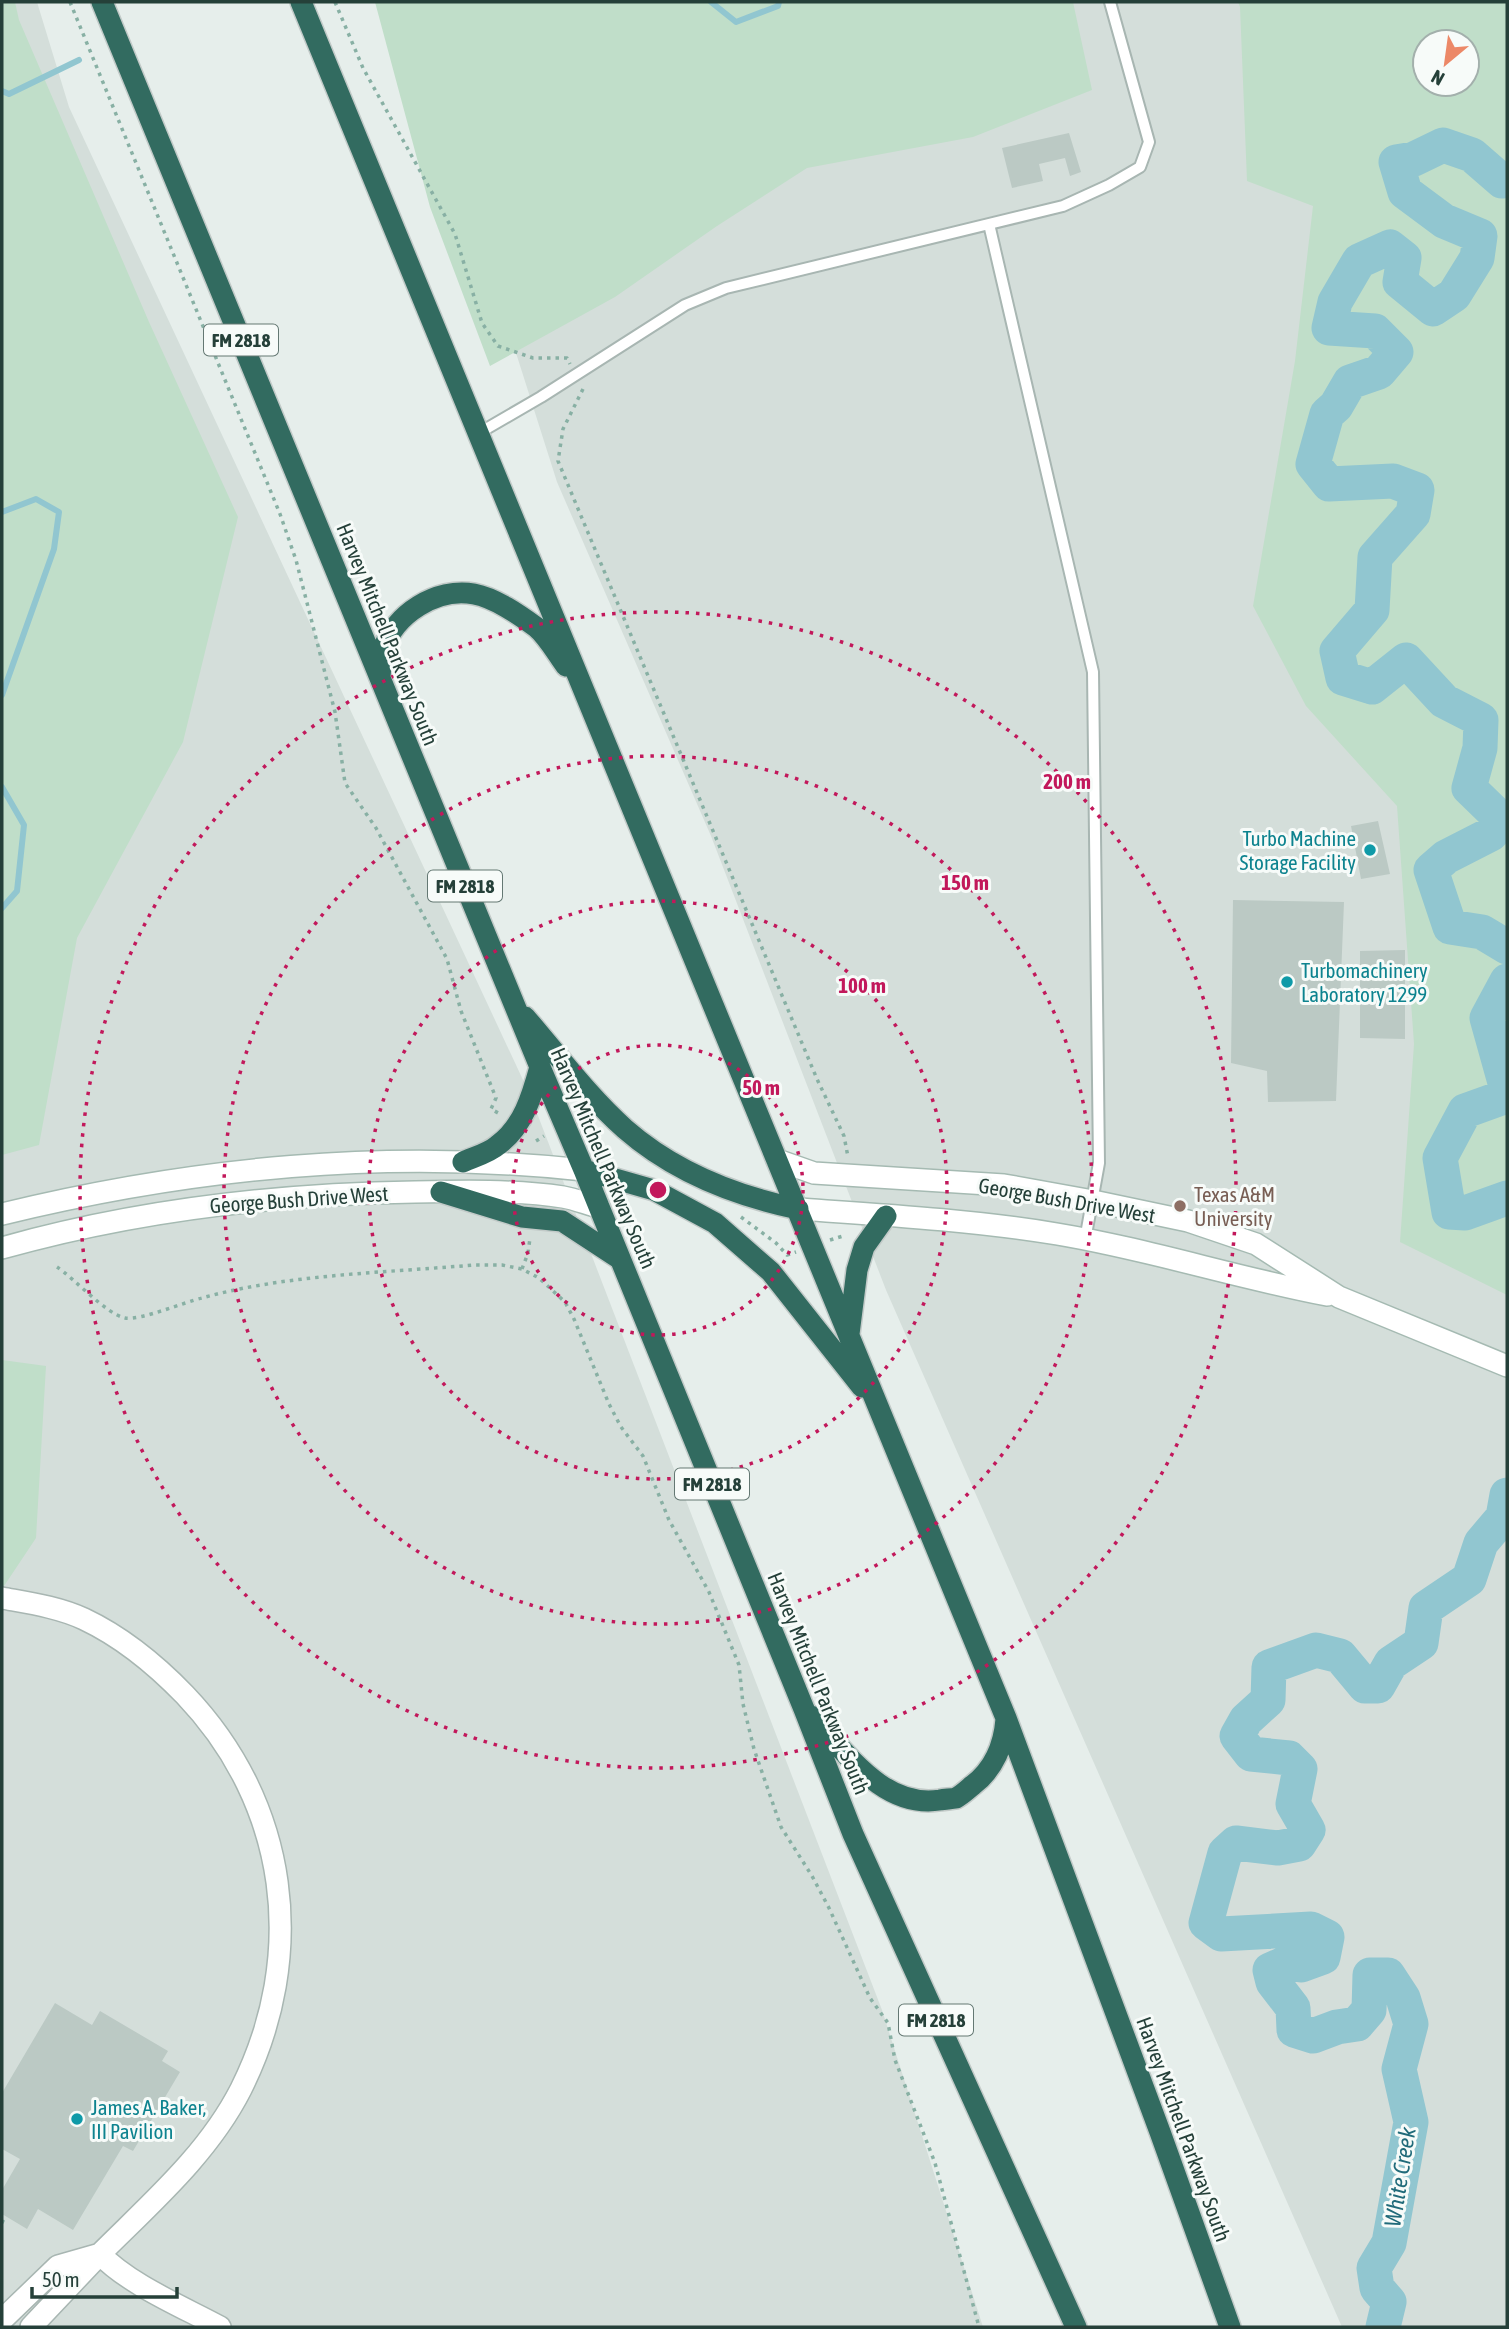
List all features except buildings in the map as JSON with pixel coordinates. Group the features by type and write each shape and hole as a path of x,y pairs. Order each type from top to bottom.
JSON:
{"highway":[{"name":"Harvey Mitchell Parkway South","path":"102,2 584,1170 853,1834 1076,2327"},
{"name":"Harvey Mitchell Parkway South","path":"301,2 1006,1718 1230,2327"},
{"path":"380,679 383,650 396,626 405,616 443,595 472,594 497,602 538,629 584,690"},
{"path":"513,1002 586,1089 625,1129 667,1159 711,1182 768,1203 797,1209"},
{"path":"463,1162 498,1146 517,1127 531,1097 540,1067"},
{"path":"584,1170 654,1191 715,1223 771,1272 878,1407"},
{"path":"441,1192 522,1217 562,1221 620,1259"},
{"path":"849,1336 857,1270 864,1247 886,1216"},
{"path":"804,1709 876,1783 902,1797 927,1802 957,1797 981,1779 998,1755 1005,1735 1006,1718"}],"street":[{"name":"George Bush Drive West","path":"2,1214 103,1191 239,1171 326,1164 419,1160 537,1165 584,1170"},
{"name":"George Bush Drive West","path":"778,1160 814,1173 1004,1185 1093,1200 1188,1222 1256,1244 1339,1297 1507,1366"},
{"name":"George Bush Drive West","path":"2,1248 60,1232 202,1206 345,1193 534,1194 565,1198 599,1207"},
{"name":"George Bush Drive West","path":"797,1209 992,1224 1085,1240 1268,1284 1339,1297"},
{"path":"2,1598 37,1604 84,1619 113,1635 169,1679 198,1709 226,1746 256,1801 279,1892 281,1948 277,1974 259,2045 241,2089 219,2125 191,2162 32,2327"},
{"path":"2,2320 58,2266 100,2254"},
{"path":"100,2254 118,2271 220,2327"}],"lane":[{"path":"479,433 685,305 726,288 1063,206 1140,167 1149,142 1110,2"},
{"path":"989,224 1093,672 1099,1163 1085,1240"}],"path":[{"path":"70,2 280,514 296,560 335,712 345,783 376,828 447,959 461,1011 496,1097 491,1109 502,1116"},
{"path":"335,2 363,68 455,234 482,323 498,346 533,358 567,358 583,388 563,429 558,461 817,1079 844,1136 848,1159 847,1175"},
{"path":"536,1141 544,1136"},
{"path":"844,1212 843,1236 864,1247"},
{"path":"522,1269 528,1253 531,1226"},
{"path":"57,1266 107,1309 124,1318 137,1318 210,1296 281,1282 473,1265 502,1265 522,1269 539,1278 565,1302 609,1404 621,1427 643,1456 669,1520 709,1592 739,1665 743,1704 754,1749 781,1827 818,1886 870,1997 888,2023 895,2060 935,2163 979,2327"},
{"path":"2,2223 5,2216"}],"shaded area":[{"path":"2,2 37,2 69,107 530,1095 882,2010 983,2327 2,2327"},
{"name":"Texas A&M University","path":"399,2 1507,2 1507,2327 1342,2327 886,1290 711,836 557,482 423,60"}],"green space":[{"path":"2,2 15,2 19,20 149,322 238,517 183,742 77,938 39,1145 2,1155"},
{"path":"375,2 1073,2 1092,90 973,137 807,168 615,297 490,366 430,207"},
{"path":"1238,2 1507,2 1507,1295 1400,1242 1414,1044 1397,806 1306,706 1253,606 1295,361 1313,206 1247,181"},
{"path":"2,1360 46,1366 36,1538 2,1589"}],"waterway":[{"path":"711,2 736,22 778,6 779,2"},
{"path":"2,91 9,94 79,60"},
{"name":"White Creek","path":"1507,180 1502,181 1472,155 1443,145 1414,159 1396,162 1405,192 1444,221 1480,236 1477,258 1454,295 1433,309 1400,282 1404,258 1390,247 1359,261 1335,302 1329,328 1375,331 1396,352 1379,372 1350,382 1336,406 1327,414 1313,464 1329,484 1393,481 1417,490 1413,514 1375,557 1372,610 1337,651 1343,678 1372,687 1406,660 1444,701 1481,720 1480,748 1469,788 1503,821 1491,834 1446,857 1431,870 1450,927 1482,932 1507,947"},
{"path":"2,512 36,499 59,512 54,549 2,695"},
{"path":"2,787 24,825 17,891 2,908"},
{"name":"White Creek","path":"1507,981 1487,1018 1506,1086 1504,1097 1465,1111 1440,1158 1449,1212 1465,1213 1507,1198"},
{"name":"White Creek","path":"1383,2327 1389,2302 1377,2288 1374,2268 1389,2243 1411,2122 1399,2069 1411,2024 1403,1998 1388,1975 1370,1975 1369,2010 1357,2024 1337,2027 1313,2036 1294,2030 1293,2008 1273,1982 1270,1970 1286,1963 1301,1965 1323,1957 1327,1937 1311,1929 1221,1934 1206,1923 1225,1853 1236,1843 1278,1848 1299,1844 1308,1830 1293,1804 1300,1769 1289,1758 1251,1754 1237,1736 1246,1720 1268,1700 1269,1667 1316,1650 1340,1656 1365,1686 1378,1686 1391,1663 1421,1643 1426,1608 1469,1579 1481,1543 1503,1517 1507,1495"}],"place":[{"name":"Turbo Machine Storage Facility","path":"1370,850"},
{"name":"Turbomachinery Laboratory 1299","path":"1287,982"},
{"name":"Texas A&M University","path":"1180,1206"},
{"name":"James A. Baker, III Pavilion","path":"77,2119"}]}
